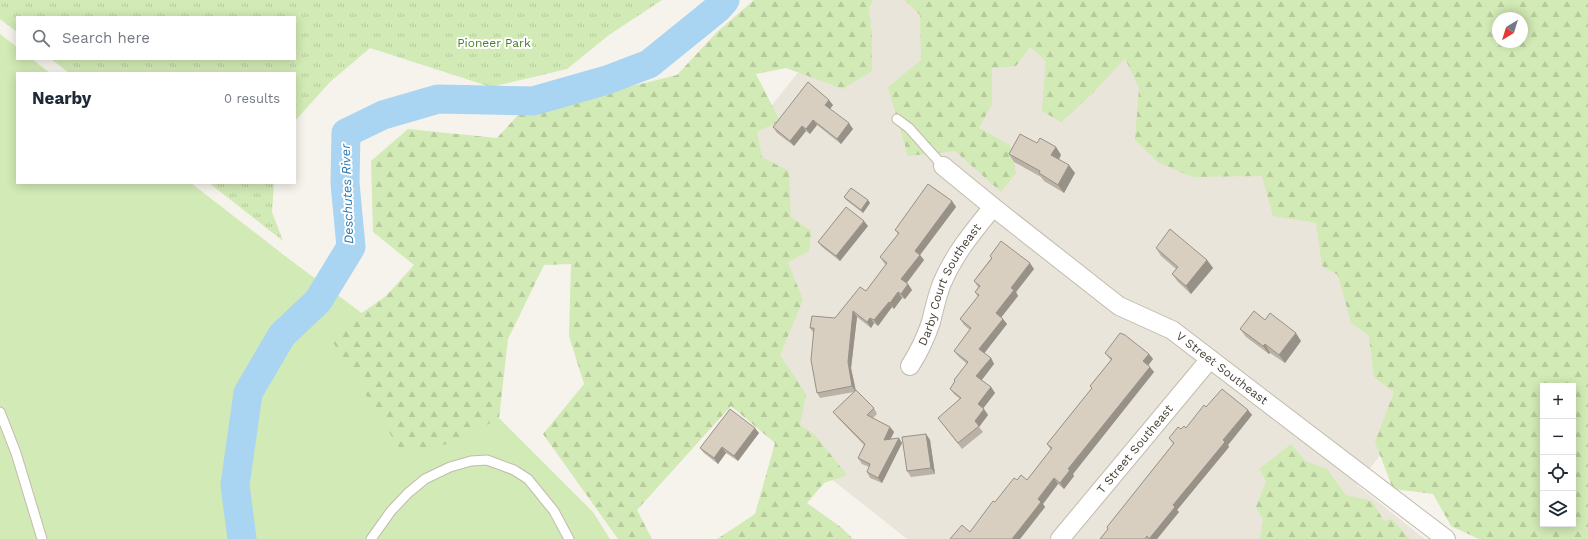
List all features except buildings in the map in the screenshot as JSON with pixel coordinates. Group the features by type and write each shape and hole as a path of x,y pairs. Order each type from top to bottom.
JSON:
{"street":[{"name":"V Street Southeast","path":"943,166 992,208 1119,306 1172,330 1446,539"},
{"name":"Darby Court Southeast","path":"910,366 924,339 941,285 958,251 992,208"},
{"name":"T Street Southeast","path":"1060,539 1210,359"}],"lane":[{"path":"897,119 909,128 943,166"},
{"path":"0,412 16,453 42,539"},
{"path":"371,539 391,511 408,493 425,479 450,467 471,461 487,460 514,470 528,479 554,511 569,539"}],"shaded area":[{"path":"856,0 1261,0 1464,348 1357,485 1425,539 907,539 612,305"}],"green space":[{"name":"Pioneer Park","path":"0,0 662,0 609,35 567,69 491,87 370,48 330,82 296,120 296,72 68,72 52,60 296,60 296,16 16,16 16,31 0,19"},
{"path":"754,0 873,0 869,8 872,36 872,71 843,89 786,68 756,74 780,121 757,132 762,157 789,171 791,217 811,231 809,251 788,262 803,300 780,355 806,394 800,425 815,435 847,475 824,483 807,503 842,528 853,539 717,539 755,514 775,443 731,406 637,510 652,539 618,539 543,434 584,384 569,336 571,264 544,265 508,339 499,418 455,443 401,451 329,336 386,296 414,265 373,232 371,161 408,129 497,138 519,114 677,75 717,32"},
{"path":"905,0 1588,0 1588,539 1479,539 1451,526 1433,494 1393,489 1375,442 1394,392 1374,377 1369,336 1351,323 1338,275 1322,266 1316,223 1273,216 1262,176 1192,177 1158,162 1135,140 1139,88 1125,58 1094,92 1061,122 1042,111 1046,61 1030,47 1016,66 992,68 992,104 979,128 1010,145 1016,173 1001,192 955,151 908,156 888,87 921,60 920,15"},
{"path":"0,34 16,46 16,60 33,60 49,72 16,72 16,184 192,184 499,418 593,512 610,539 0,539"},
{"path":"210,184 274,184 272,212 283,241"},
{"path":"1291,444 1305,461 1327,469 1346,495 1372,501 1384,521 1392,519 1410,539 1260,539 1263,520 1256,507 1266,481 1259,469"}],"waterway":[{"name":"Deschutes River","path":"242,539 235,485 248,393 282,335 318,301 351,247 345,183 346,133 383,115 438,99 533,101 607,80 649,64 717,9 725,0"}]}
